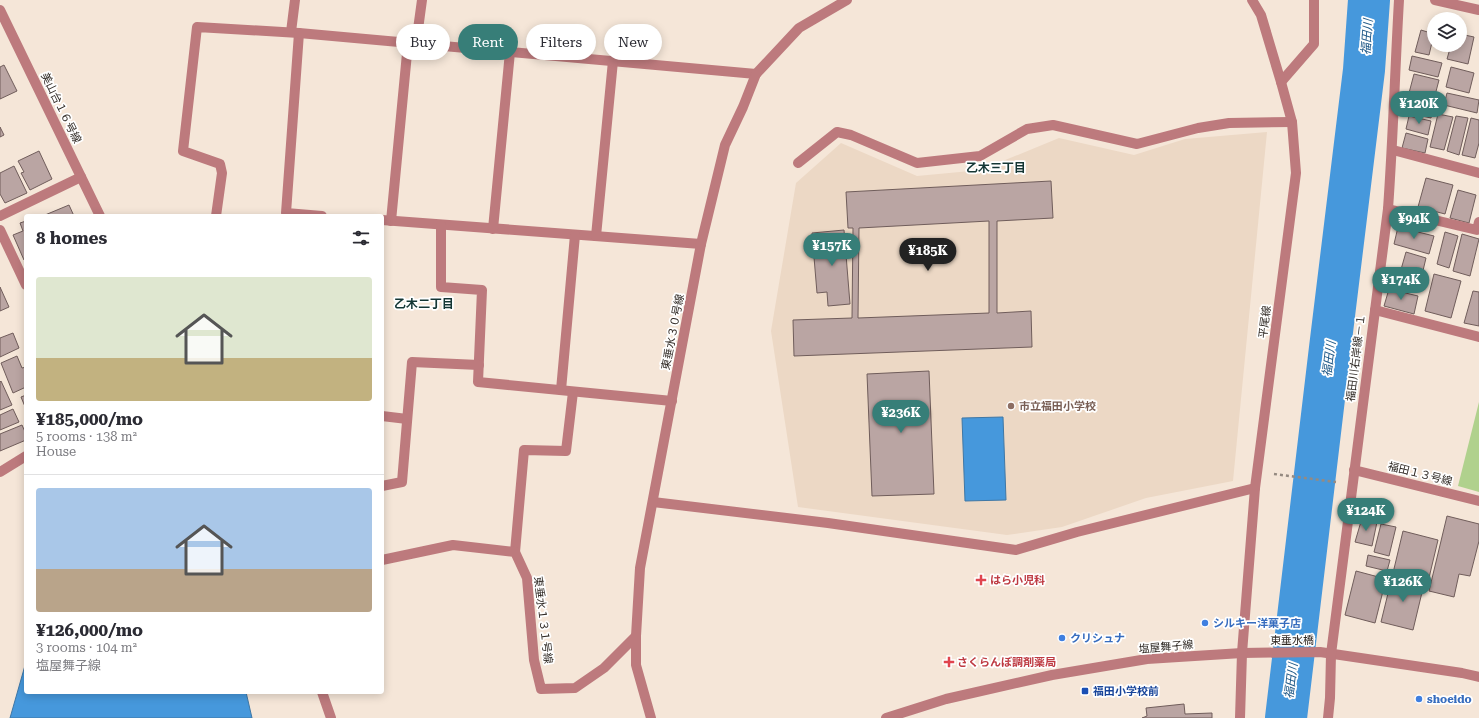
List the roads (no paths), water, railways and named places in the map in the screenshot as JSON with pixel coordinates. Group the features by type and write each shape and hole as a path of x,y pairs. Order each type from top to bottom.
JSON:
{"street":[{"path":"286,214 295,33 295,0"},
{"path":"416,24 422,0"},
{"name":"東垂水３０号線","path":"651,718 636,665 640,568 701,244 725,145 743,107 756,74 799,28 847,0"},
{"name":"平尾線","path":"1240,718 1242,653 1255,488 1296,172 1292,122 1282,82 1261,15 1252,0"},
{"path":"1282,82 1314,44 1314,0"},
{"name":"福田川右岸線－１","path":"1328,718 1331,654 1388,209 1393,150 1394,81 1399,0"},
{"path":"1435,0 1479,10"},
{"name":"美山台１６号線","path":"0,10 99,214"},
{"path":"216,214 222,173 220,164 183,151 197,26 396,42"},
{"path":"518,53 756,74"},
{"path":"410,60 387,221 701,244"},
{"path":"493,229 509,60"},
{"path":"596,236 613,61"},
{"path":"798,163 837,132 851,135 917,163 980,156 1027,129 1053,125 1138,144 1198,128 1229,123 1292,122"},
{"path":"1393,150 1479,173"},
{"path":"0,216 81,177"},
{"path":"1388,209 1477,230 1479,222"},
{"path":"441,225 441,287 482,290 478,382 672,401"},
{"path":"0,230 24,281"},
{"path":"561,390 575,235"},
{"path":"1375,310 1479,337"},
{"path":"384,486 402,482 412,362 479,365"},
{"path":"384,560 453,545 515,552 524,450 566,451 573,392"},
{"path":"384,416 407,419"},
{"path":"0,472 24,457"},
{"name":"福田１３号線","path":"1354,470 1479,501"},
{"path":"653,502 828,523 1016,550 1077,532 1255,488"},
{"name":"東垂水１３１号線","path":"515,552 527,578 534,660 541,689 575,688 604,668 636,636"},
{"name":"東垂水橋","path":"1263,652 1320,652 1331,654"},
{"name":"塩屋舞子線","path":"886,718 946,699 1052,675 1148,660 1263,652"},
{"path":"1331,654 1462,673 1479,677"},
{"path":"323,694 331,718"}],"water":[{"path":"1003,417 1006,500 965,501 962,418"},
{"path":"24,669 24,694 246,694 252,718 10,718"}],"waterway":[{"name":"福田川","path":"1286,718 1364,70 1369,0"}],"place":[{"name":"市立福田小学校","path":"1011,406"},
{"name":"はら小児科","path":"981,580"},
{"name":"シルキー洋菓子店","path":"1205,623"},
{"name":"クリシュナ","path":"1062,638"},
{"name":"さくらんぼ調剤薬局","path":"949,662"},
{"name":"福田小学校前","path":"1085,691"},
{"name":"shoeido","path":"1419,699"}],"district":[{"name":"乙木三丁目","path":"996,168"},
{"name":"乙木二丁目","path":"424,304"}]}
